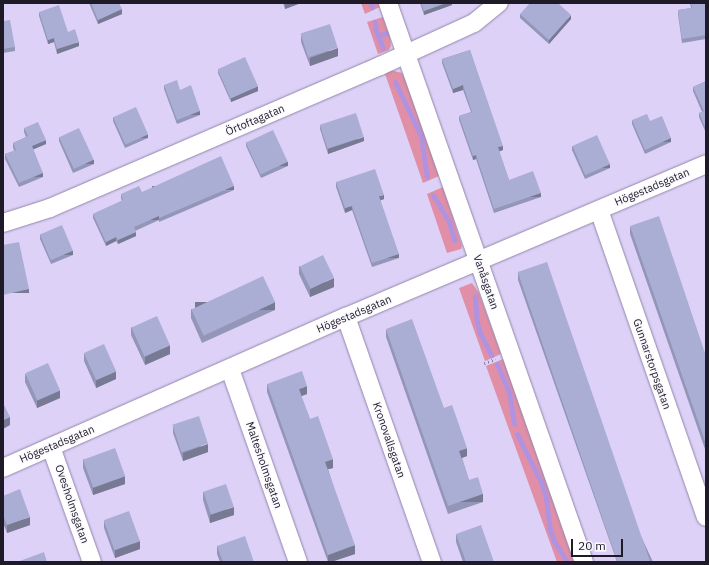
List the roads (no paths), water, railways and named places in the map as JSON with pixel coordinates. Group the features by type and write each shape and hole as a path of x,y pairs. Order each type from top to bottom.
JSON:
{"street":[{"name":"Vanåsgatan","path":"388,3 584,562"},
{"name":"Örtoftagatan","path":"3,223 50,208 406,54 474,23 499,3"},
{"name":"Högestadsgatan","path":"3,468 346,317 706,164"},
{"name":"Gunnarstorpsgatan","path":"599,210 706,517"},
{"name":"Kronovallsgatan","path":"346,317 432,562"},
{"name":"Maltesholmsgatan","path":"230,369 298,562"},
{"name":"Ovesholmsgatan","path":"52,447 92,562"}],"waterway":[{"path":"371,3 372,7"},
{"path":"375,22 376,31 383,48"},
{"path":"378,36 389,32"},
{"path":"395,82 421,136 427,177"},
{"path":"433,195 449,222 454,240"},
{"path":"475,296 477,322 480,333 491,355"},
{"path":"497,364 509,392 514,424"},
{"path":"517,434 541,482 546,498 550,529 554,541 567,562"}]}
